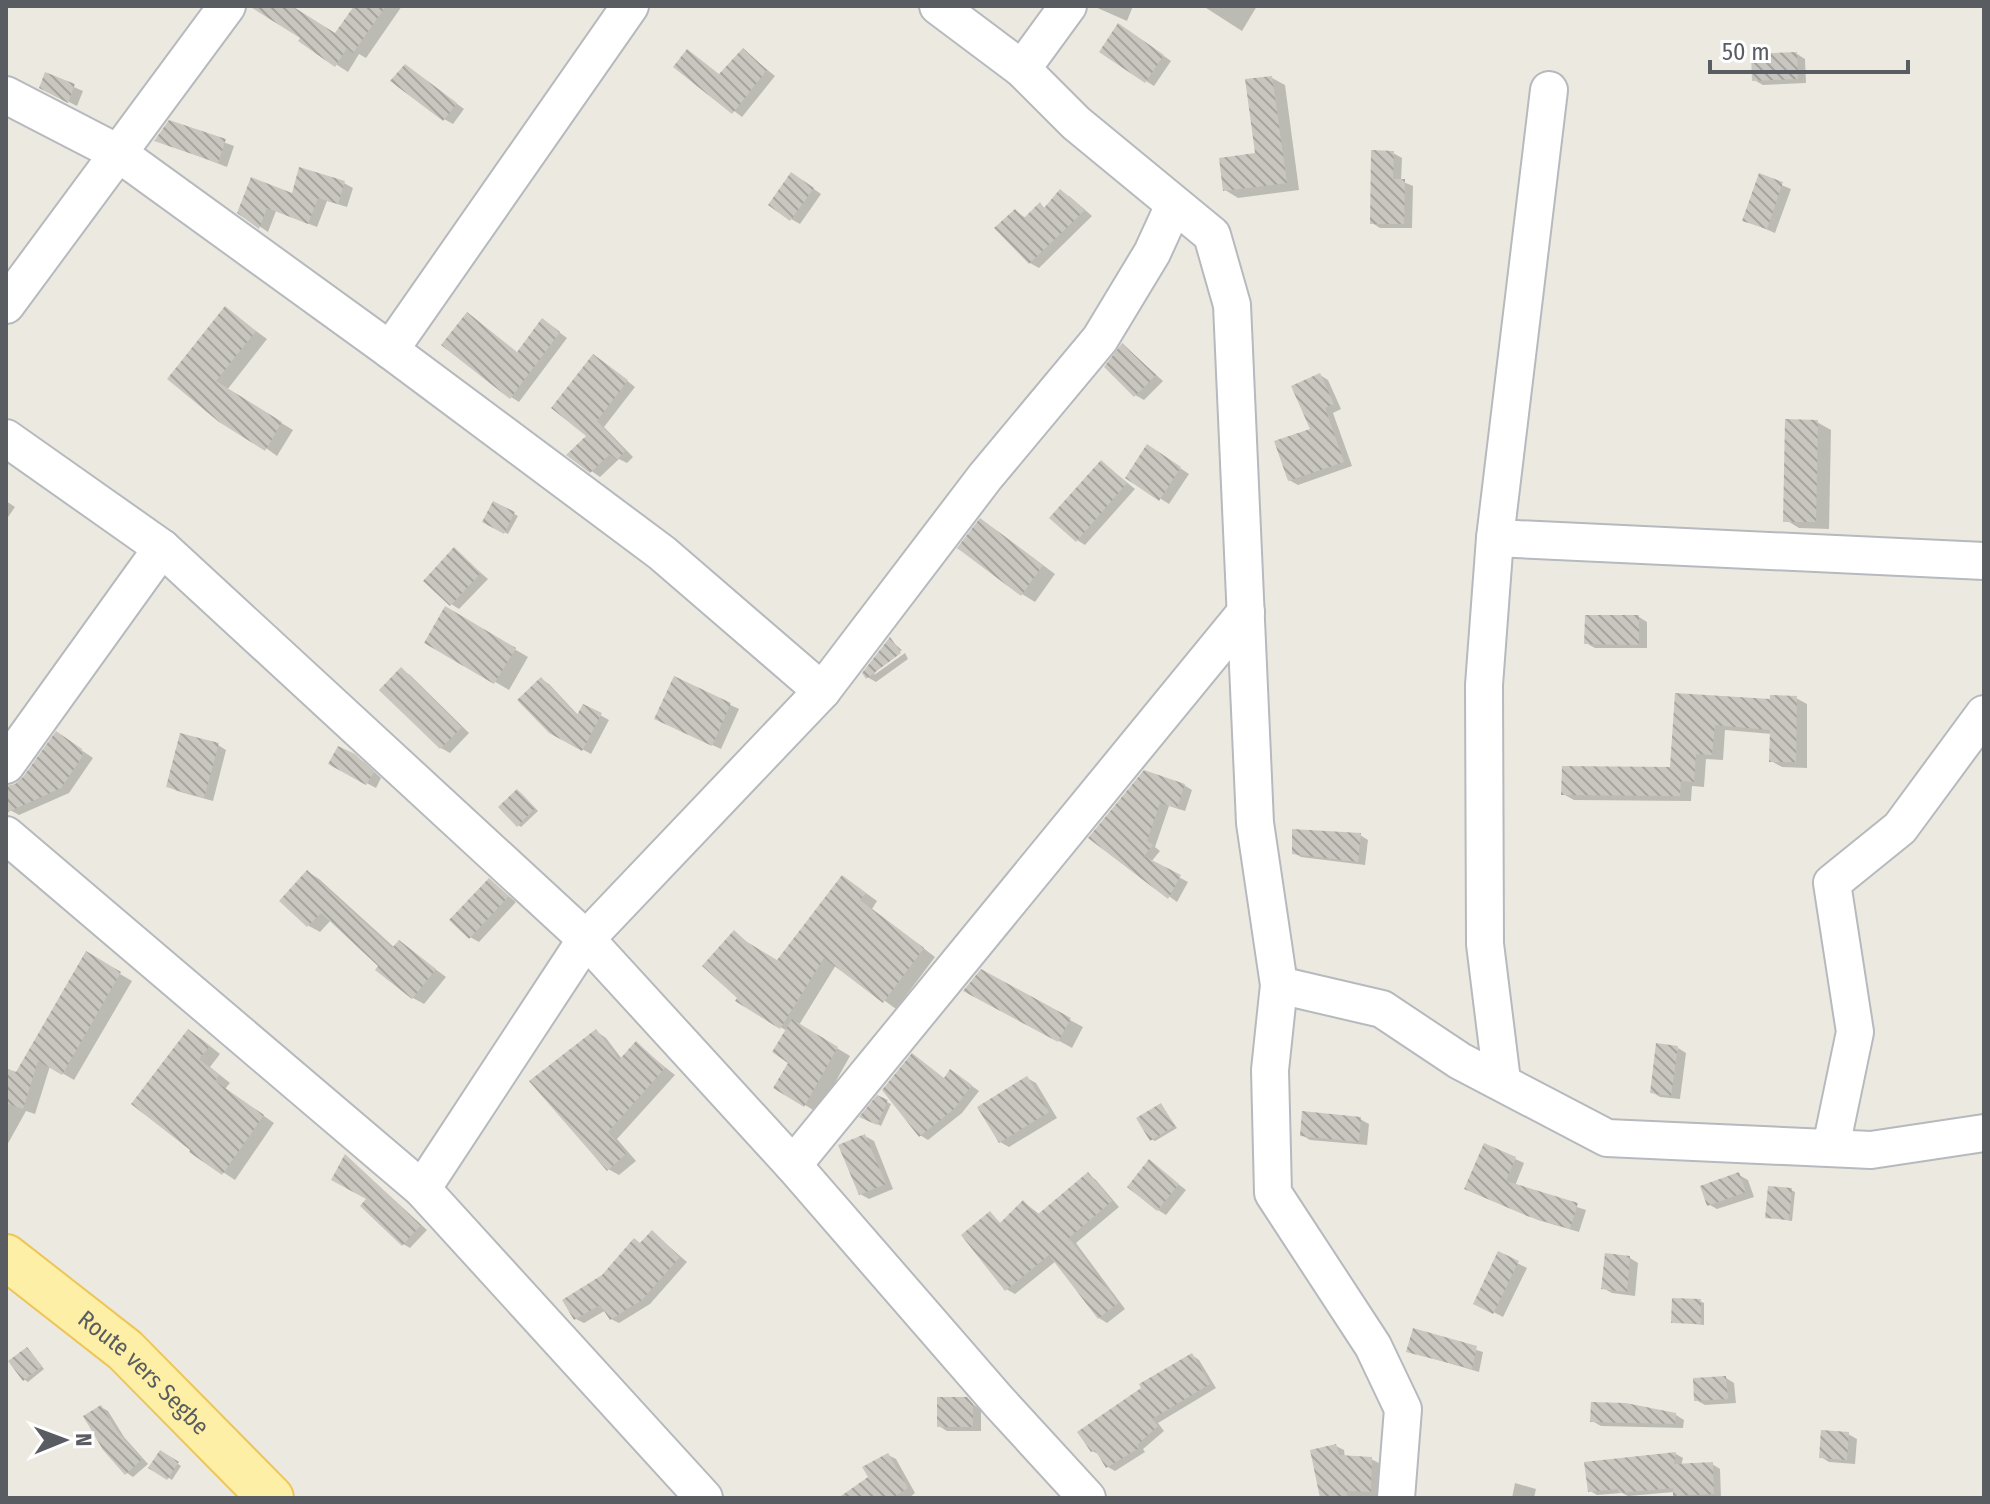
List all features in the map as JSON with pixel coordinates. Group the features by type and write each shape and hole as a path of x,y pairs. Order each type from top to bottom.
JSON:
{"main road":[{"name":"Route vers Segbe","path":"6,1257 125,1350 271,1498"}],"street":[{"path":"6,305 227,6"},
{"path":"390,350 630,6"},
{"path":"938,6 1022,69 1076,123 1212,235 1232,305 1255,823 1279,985 1270,1070 1273,1193 1373,1346 1403,1409 1396,1498"},
{"path":"1022,69 1068,6"},
{"path":"1502,1081 1485,944 1484,685 1495,538 1549,90"},
{"path":"6,95 118,153 390,350 662,553 822,691"},
{"path":"422,1189 586,939 822,691 985,477 1100,339 1152,253 1174,205"},
{"path":"6,438 162,548 586,939 793,1165 999,1402 1087,1498"},
{"path":"1495,538 1984,561"},
{"path":"6,765 162,548"},
{"path":"793,1165 1246,612"},
{"path":"1831,1147 1855,1032 1832,883 1900,828 1984,714"},
{"path":"6,835 422,1189 704,1498"},
{"path":"1279,985 1382,1009 1460,1061 1607,1138 1871,1150 1984,1133"}],"building":[{"path":"249,6 292,6 335,33 354,6 386,6 353,53 347,48 335,67 298,41 300,38"},
{"path":"1118,23 1164,55 1145,83 1099,52"},
{"path":"743,48 767,70 732,114 673,67 687,49 719,74"},
{"path":"1797,52 1798,79 1752,81 1751,54"},
{"path":"405,64 457,103 443,121 390,81"},
{"path":"45,72 75,84 68,103 39,88"},
{"path":"1272,76 1287,183 1223,191 1219,158 1255,153 1245,79"},
{"path":"169,120 226,139 218,163 154,141"},
{"path":"1371,150 1394,151 1393,179 1405,179 1404,224 1370,224"},
{"path":"299,167 345,181 338,204 318,198 308,224 267,208 259,229 237,213 251,177 292,193"},
{"path":"791,172 814,188 790,221 768,205"},
{"path":"1759,173 1783,182 1767,229 1742,221"},
{"path":"1060,189 1085,210 1029,264 994,228 1015,209 1024,218 1040,202 1044,208"},
{"path":"225,306 256,331 216,381 282,422 265,451 219,422 167,379"},
{"path":"467,312 517,352 542,318 560,332 510,399 441,345"},
{"path":"1122,343 1156,375 1134,397 1104,367"},
{"path":"593,354 628,380 597,421 625,451 617,460 610,454 590,473 566,455 586,436 551,408"},
{"path":"1320,373 1334,404 1325,408 1344,462 1288,481 1274,441 1310,429 1291,386"},
{"path":"1785,419 1818,420 1816,522 1783,522"},
{"path":"1147,444 1181,467 1159,501 1125,478"},
{"path":"1101,460 1127,483 1076,542 1049,518"},
{"path":"493,501 515,512 504,534 482,522"},
{"path":"980,518 1043,565 1021,596 957,548"},
{"path":"454,547 481,573 450,606 423,581"},
{"path":"445,606 516,648 494,684 424,643"},
{"path":"1585,615 1639,615 1639,645 1584,644"},
{"path":"890,637 901,653 866,679 862,673"},
{"path":"401,667 462,727 440,749 379,690"},
{"path":"674,676 731,703 712,746 654,719"},
{"path":"541,677 577,715 583,704 602,713 582,751 549,733 517,700"},
{"path":"1675,693 1770,699 1770,695 1797,696 1796,762 1769,762 1770,730 1715,725 1712,755 1696,754 1694,782 1681,781 1680,796 1561,795 1562,766 1670,767"},
{"path":"56,731 82,749 82,757 61,788 6,813 6,786 15,784 23,777"},
{"path":"180,733 219,743 204,798 166,787"},
{"path":"338,746 355,754 374,772 366,785 328,764"},
{"path":"1144,770 1185,784 1177,808 1160,803 1147,841 1153,845 1144,856 1181,875 1168,899 1088,838"},
{"path":"517,789 535,808 517,827 498,807"},
{"path":"1292,829 1361,833 1358,862 1292,854"},
{"path":"307,870 392,948 399,940 436,969 412,999 375,970 378,966 321,913 307,927 279,901"},
{"path":"842,875 866,893 860,900 924,948 883,1003 824,958 780,1029 735,1001 737,998 702,966 734,930 747,942 777,960"},
{"path":"489,878 509,896 469,939 449,920"},
{"path":"86,951 121,972 62,1075 38,1061 23,1109 6,1103 6,1068 16,1072"},
{"path":"981,969 1071,1018 1058,1042 963,991"},
{"path":"792,1019 838,1047 804,1107 773,1088 788,1063 772,1052"},
{"path":"188,1029 210,1046 199,1059 219,1075 215,1081 264,1115 222,1175 131,1104"},
{"path":"596,1029 619,1060 636,1041 665,1068 608,1132 626,1154 607,1171 529,1081"},
{"path":"1656,1043 1678,1046 1671,1096 1650,1093"},
{"path":"912,1053 944,1078 950,1069 972,1085 954,1109 919,1137 882,1090"},
{"path":"1027,1076 1049,1112 999,1143 977,1107"},
{"path":"877,1095 888,1100 877,1125 859,1117"},
{"path":"1161,1103 1175,1126 1150,1141 1136,1118"},
{"path":"1302,1111 1361,1117 1359,1142 1300,1136"},
{"path":"865,1134 886,1184 859,1195 838,1145"},
{"path":"1484,1143 1516,1157 1506,1181 1578,1203 1570,1229 1527,1216 1464,1189"},
{"path":"345,1154 421,1225 402,1246 360,1206 366,1199 331,1180"},
{"path":"1149,1159 1179,1184 1157,1211 1127,1187"},
{"path":"1088,1172 1112,1201 1069,1238 1118,1303 1098,1319 1049,1255 1005,1291 961,1235 990,1211 1000,1223 1023,1200 1037,1215"},
{"path":"1739,1172 1746,1192 1707,1206 1700,1186"},
{"path":"1768,1186 1792,1188 1789,1220 1765,1218"},
{"path":"652,1230 680,1257 642,1300 610,1320 600,1305 574,1320 562,1300 602,1275 634,1238 640,1243"},
{"path":"1498,1251 1519,1261 1493,1314 1473,1304"},
{"path":"1605,1253 1630,1256 1627,1292 1601,1289"},
{"path":"1672,1298 1701,1299 1701,1324 1671,1323"},
{"path":"1413,1328 1477,1346 1472,1369 1406,1352"},
{"path":"27,1347 42,1366 23,1381 8,1361"},
{"path":"1192,1353 1210,1384 1152,1419 1158,1426 1137,1445 1139,1448 1106,1468 1095,1450 1091,1452 1077,1432 1141,1388 1139,1384"},
{"path":"1726,1376 1728,1399 1694,1401 1693,1378"},
{"path":"937,1397 967,1397 973,1404 973,1427 937,1427"},
{"path":"1591,1402 1626,1403 1676,1413 1675,1424 1590,1422"},
{"path":"101,1405 117,1431 142,1459 125,1475 103,1450 83,1416"},
{"path":"1821,1430 1849,1432 1847,1460 1819,1458"},
{"path":"1336,1444 1339,1455 1372,1457 1371,1492 1346,1491 1348,1498 1320,1498 1310,1450"},
{"path":"160,1450 179,1462 167,1480 148,1468"},
{"path":"1676,1452 1674,1464 1713,1462 1714,1494 1673,1496 1673,1488 1619,1493 1618,1489 1588,1492 1584,1462"},
{"path":"888,1453 908,1488 892,1498 838,1498 868,1477 862,1467"}]}
